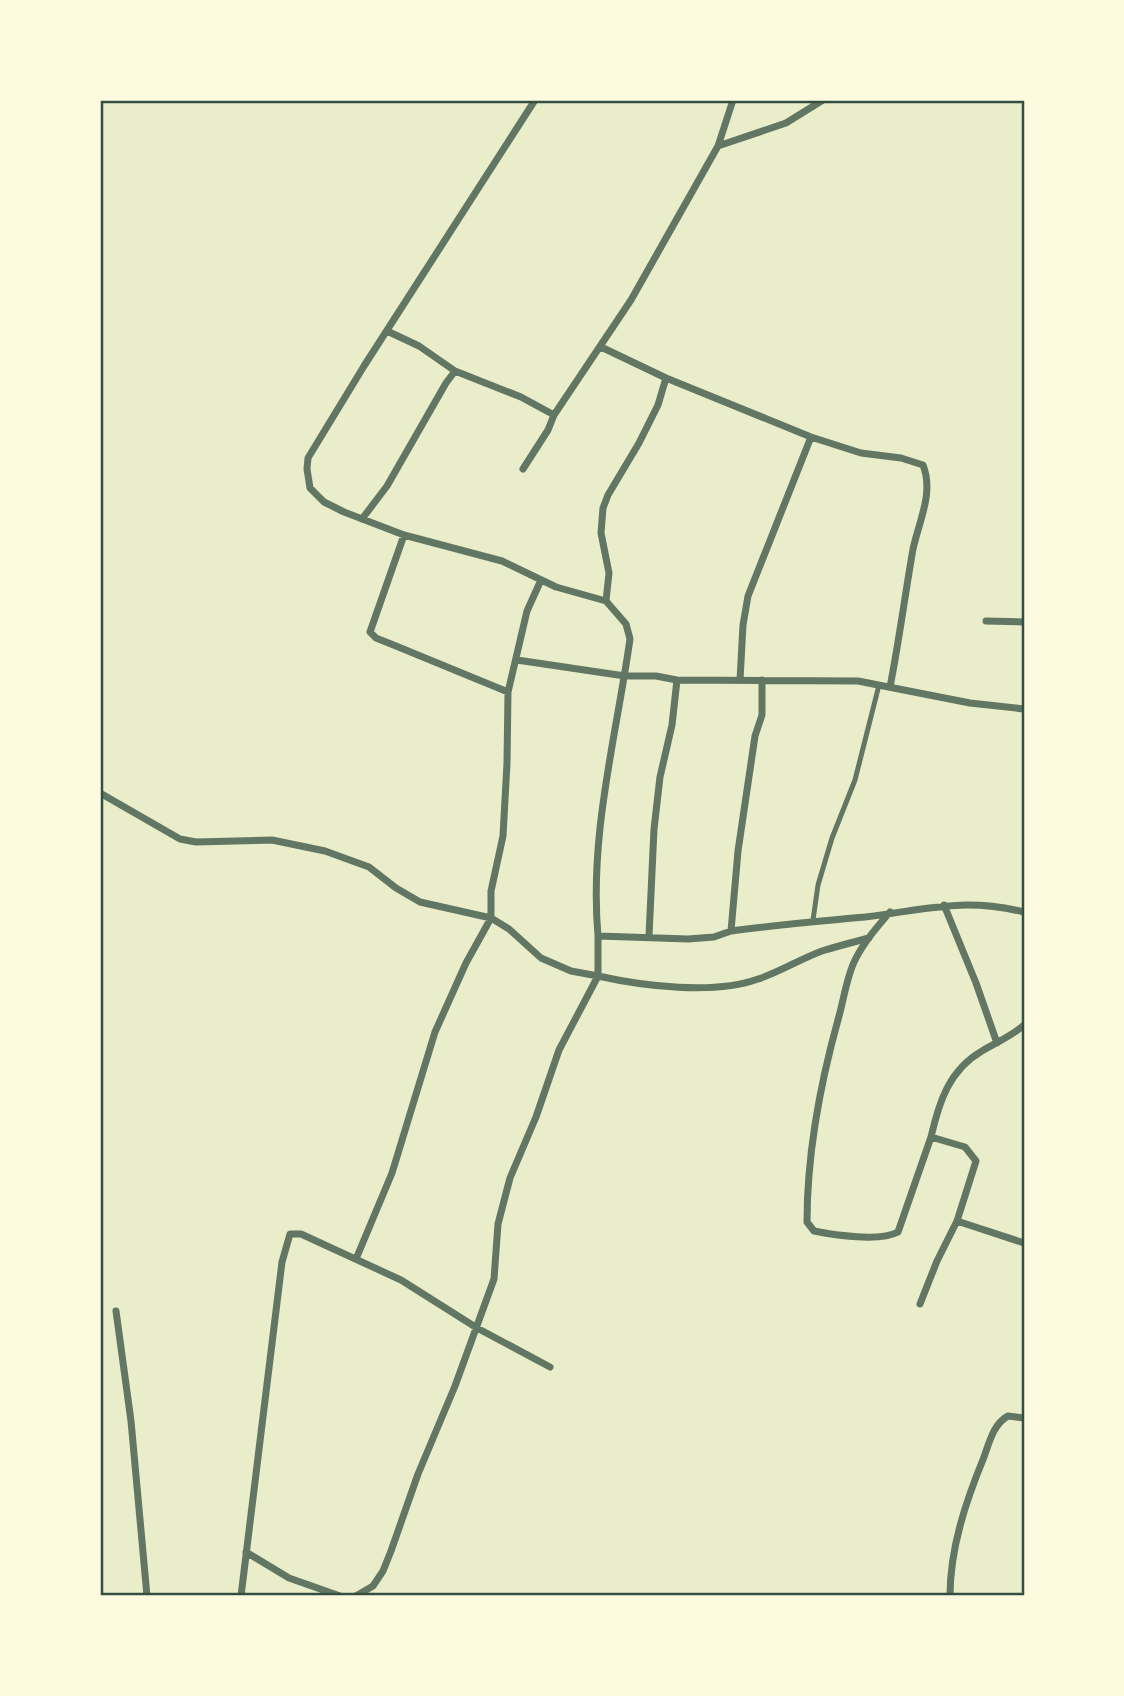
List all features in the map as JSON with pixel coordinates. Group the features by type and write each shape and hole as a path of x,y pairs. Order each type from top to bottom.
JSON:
{"street":[{"path":"356,1596 373,1586 383,1571 494,1279 498,1224 510,1178 537,1117 559,1050 598,976 595,896 598,839 630,639 625,624 606,601 556,587 502,561 404,535 324,502 310,488 308,458 536,100"},
{"path":"523,470 548,430 554,415 631,300 718,146 733,100"},
{"path":"718,146 786,122 823,100"},
{"path":"387,331 419,345 455,371 522,397 554,415"},
{"path":"601,347 666,378 811,437 861,453 901,458 923,465 928,476 928,492 914,547 890,687"},
{"path":"362,519 387,486 455,371"},
{"path":"606,601 609,573 601,533 603,508 658,405 666,378"},
{"path":"740,680 743,625 748,596 811,437"},
{"path":"404,535 370,632 396,646 508,692"},
{"path":"356,1259 392,1173 435,1032 466,963 491,918 491,891 503,836 508,692 527,611 541,580"},
{"path":"986,621 1024,621"},
{"path":"517,660 625,676 656,676 677,680 858,681 970,703 1024,709"},
{"path":"649,936 654,829 677,680"},
{"path":"731,931 738,851 755,736 762,715 762,680"},
{"path":"100,793 180,839 197,842 272,840 325,851 369,867 420,902 491,918 509,929 541,958 571,971 633,984 675,987 727,986 758,979 823,951 869,937"},
{"path":"598,936 688,939 714,937 731,931 944,905 982,904 1024,912"},
{"path":"944,905 997,1043"},
{"path":"890,912 869,937 854,961 818,1096 807,1197 807,1222 810,1228 827,1234 884,1237 898,1232 931,1138 935,1118 951,1079 964,1064 1024,1025"},
{"path":"920,1304 957,1221 976,1161 965,1147 931,1138"},
{"path":"957,1221 1024,1243"},
{"path":"241,1596 282,1262 288,1239 294,1232 401,1280 477,1328 550,1367"},
{"path":"116,1311 134,1445 147,1596"},
{"path":"950,1596 951,1573 967,1498 996,1428 1008,1416 1024,1418"},
{"path":"246,1552 289,1578 340,1596"}],"lane":[{"path":"813,920 818,886 832,838 855,780 879,685"}]}
